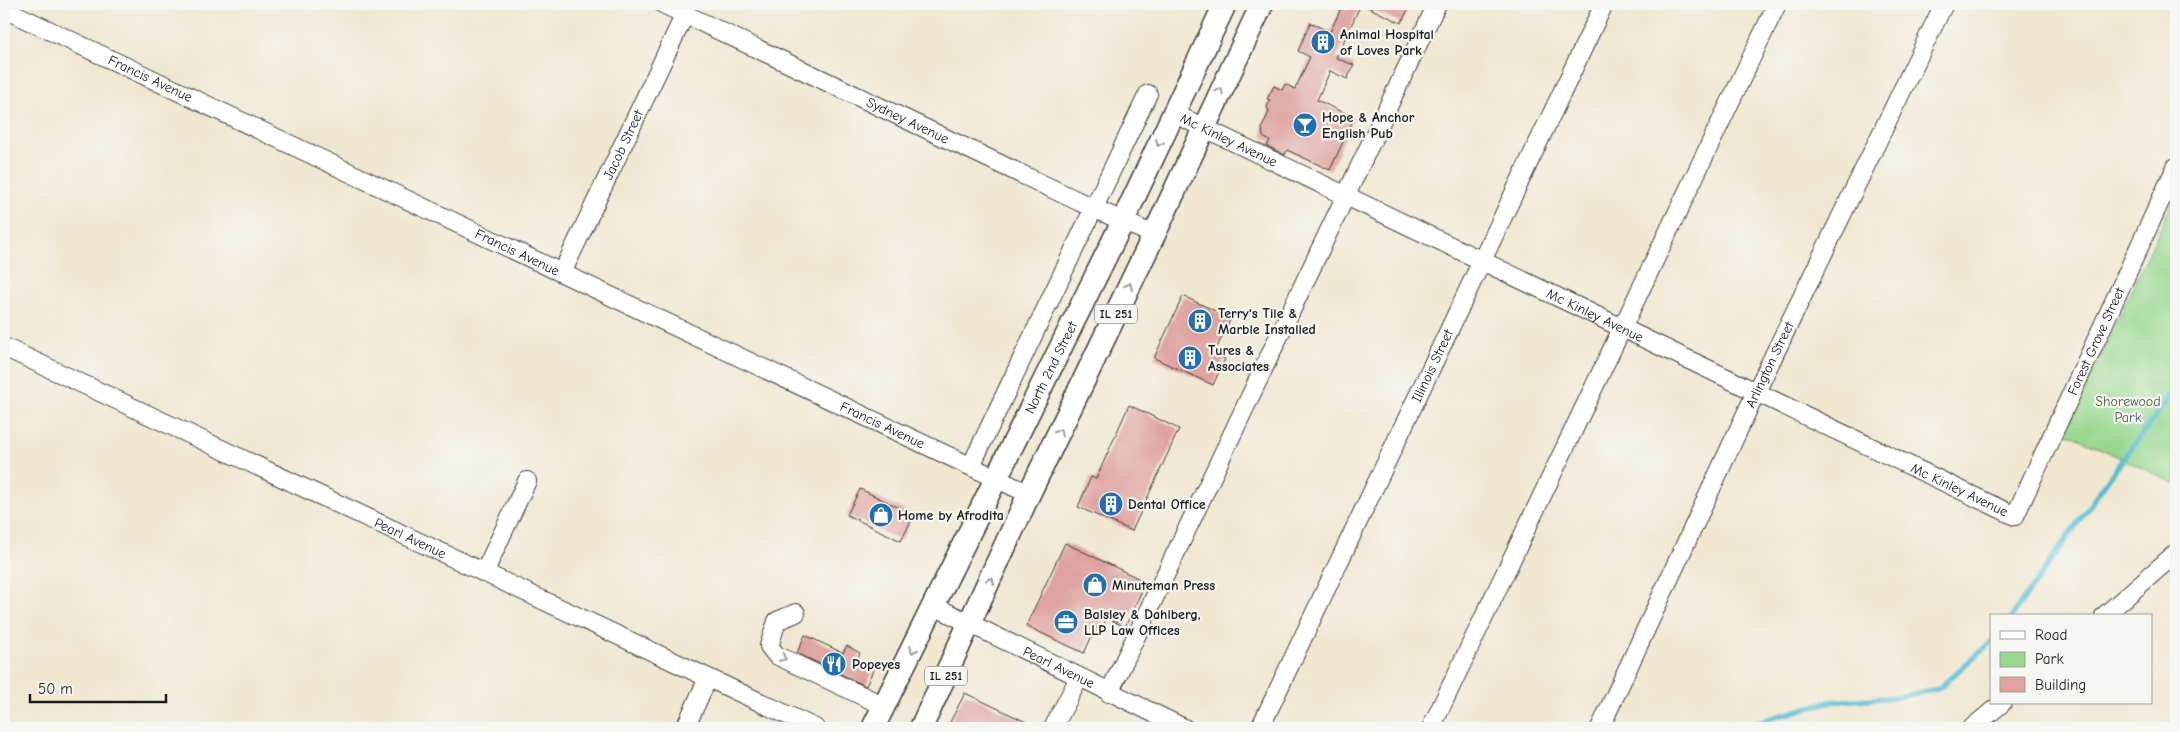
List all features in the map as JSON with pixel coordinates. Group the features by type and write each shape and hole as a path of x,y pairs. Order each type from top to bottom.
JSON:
{"main road":[{"name":"North 2nd Street","path":"873,728 1123,221 1226,4"},
{"name":"IL 251","path":"921,728 1029,494 1154,235 1262,4"}],"street":[{"name":"Sydney Avenue","path":"662,4 1154,235"},
{"path":"1109,693 1437,4"},
{"name":"Illinois Street","path":"1260,728 1604,4"},
{"path":"1432,728 1777,4"},
{"name":"Arlington Street","path":"1600,728 1756,392 1944,4"},
{"name":"Francis Avenue","path":"4,9 1029,494"},
{"name":"Jacob Street","path":"562,273 685,14"},
{"path":"971,466 1148,94"},
{"name":"Mc Kinley Avenue","path":"1173,113 1482,259 2016,516"},
{"name":"Forest Grove Street","path":"2016,516 2176,167"},
{"name":"Pearl Avenue","path":"4,348 815,728"},
{"path":"484,573 527,481"},
{"path":"2106,614 2176,553"},
{"name":"Pearl Avenue","path":"934,606 1184,728"},
{"path":"796,613 777,621 769,646 776,655 884,706"},
{"path":"685,728 708,678"},
{"path":"1053,728 1079,678"},
{"path":"1972,728 2001,704"}],"green space":[{"name":"Shorewood Park","path":"2176,195 2176,484 2065,432"}],"building":[{"path":"1343,4 1361,4 1336,58 1354,65 1347,79 1330,71 1317,100 1354,118 1330,170 1287,150 1285,155 1267,146 1270,141 1263,137 1262,127 1269,112 1267,107 1270,100 1267,99 1274,86 1282,90 1285,84 1295,89 1310,57 1298,51 1310,23 1330,32"},
{"path":"1361,4 1411,4 1401,23"},
{"path":"1183,296 1231,318 1214,354 1225,359 1213,385 1154,358"},
{"path":"1129,405 1179,429 1132,531 1078,507 1091,477 1096,479"},
{"name":"Home by Afrodita","path":"860,489 914,515 901,541 847,515"},
{"name":"Minuteman Press","path":"1065,543 1146,582 1125,627 1107,618 1099,634 1094,632 1084,653 1026,626"},
{"name":"Popeyes","path":"805,635 843,653 847,646 860,653 857,660 874,668 866,686 797,653"},
{"path":"965,693 1039,728 947,728"}],"waterway":[{"path":"2013,614 2109,478 2176,388"},
{"path":"1737,728 1828,702 1897,697 1938,689 1990,643"}],"place":[{"name":"Animal Hospital of Loves Park","path":"1323,42"},
{"name":"Hope & Anchor English Pub","path":"1305,125"},
{"name":"Terry's Tile & Marble Installed","path":"1200,321"},
{"name":"Tures & Associates","path":"1190,358"},
{"name":"Dental Office","path":"1111,504"},
{"name":"Home by Afrodita","path":"881,515"},
{"name":"Minuteman Press","path":"1095,585"},
{"name":"Balsley & Dahlberg, LLP Law Offices","path":"1066,622"},
{"name":"Popeyes","path":"834,664"}]}
